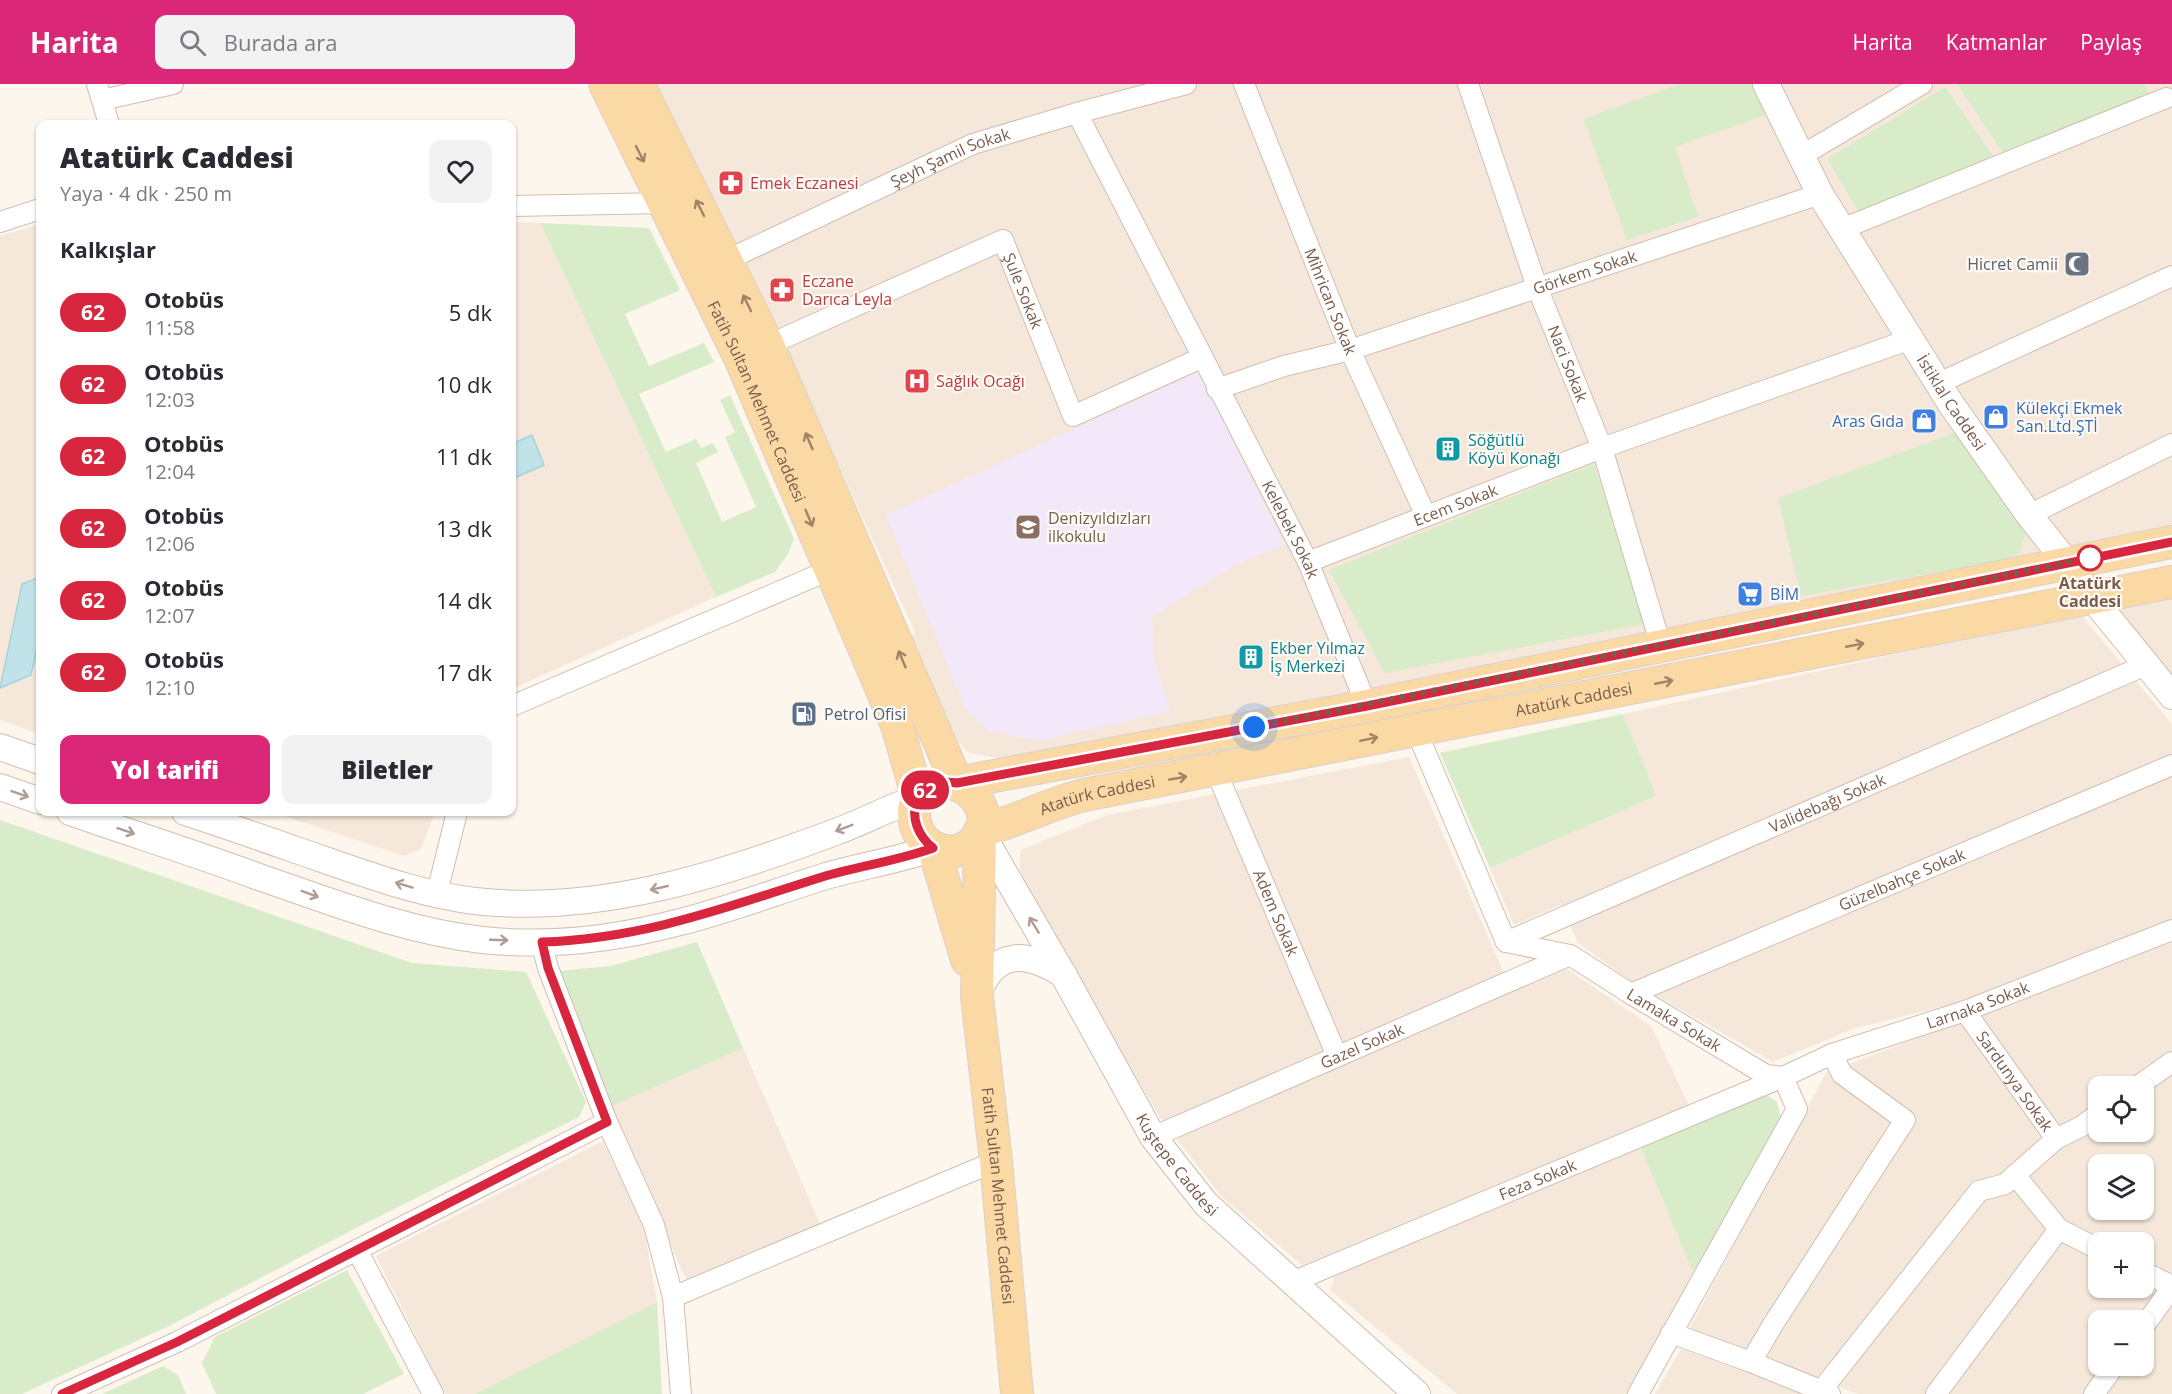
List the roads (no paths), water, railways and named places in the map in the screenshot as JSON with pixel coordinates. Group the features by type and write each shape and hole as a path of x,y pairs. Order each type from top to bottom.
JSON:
{"main road":[{"name":"Fatih Sultan Mehmet Caddesi","path":"605,84 740,358 897,725 918,798"},
{"path":"644,86 727,260"},
{"name":"Fatih Sultan Mehmet Caddesi","path":"727,260 768,345 957,783"},
{"path":"957,783 968,789 978,800 982,815 995,827 963,849 945,851 933,848 925,842 916,826 914,816 918,798 930,787 939,783 957,783 1367,706 2172,542"},
{"name":"Atatürk Caddesi","path":"995,827 1075,798 2172,582"},
{"path":"944,752 974,768 1010,773"},
{"name":"Fatih Sultan Mehmet Caddesi","path":"977,997 995,827"},
{"name":"Fatih Sultan Mehmet Caddesi","path":"933,848 946,885 977,997 996,1161 1017,1394"}],"street":[{"path":"109,120 99,92 173,84"},
{"name":"Şeyh Şamil Sokak","path":"727,260 973,144 1077,112 1186,84"},
{"name":"Mihrican Sokak","path":"1244,84 1350,350 1426,516"},
{"name":"Naci Sokak","path":"1468,84 1537,287 1602,448 1661,646"},
{"name":"İstiklal Caddesi","path":"1766,84 1820,194 1939,383 2029,515 2093,599 2172,696"},
{"path":"1801,156 1922,84"},
{"path":"1842,229 2166,97"},
{"name":"Kelebek Sokak","path":"1077,112 1217,389 1308,562 1367,706"},
{"name":"Görkem Sokak","path":"1350,350 1820,194"},
{"path":"516,206 665,203"},
{"path":"0,222 36,210"},
{"name":"Şule Sokak","path":"768,345 1003,240 1073,416 1202,358"},
{"path":"1939,383 2172,276"},
{"name":"Ecem Sokak","path":"1308,562 1602,448 1911,339"},
{"path":"1217,389 1284,366 1350,350"},
{"path":"2029,515 2172,444"},
{"path":"516,704 832,569"},
{"name":"Validebağı Sokak","path":"1506,942 2146,665"},
{"path":"1416,730 1506,942"},
{"path":"0,747 36,760"},
{"name":"Güzelbahçe Sokak","path":"1631,994 2172,765"},
{"path":"880,812 903,789 909,766"},
{"name":"Adem Sokak","path":"1216,771 1337,1056"},
{"path":"0,787 36,800"},
{"path":"197,816 354,870 437,893 475,901 526,903 584,900 634,893 701,877 836,832 918,798"},
{"path":"82,816 344,907 440,934 484,940 542,942 605,938 648,930 681,922 855,868 899,859 933,848"},
{"path":"437,893 456,816"},
{"name":"Kuştepe Caddesi","path":"995,827 1004,874 1064,975 1153,1137 1206,1204 1414,1393"},
{"path":"899,859 923,867 946,885"},
{"name":"Larnaka Sokak","path":"1783,1077 1832,1054 1965,1011 2172,930"},
{"path":"542,942 548,968 607,1122 654,1226 673,1297 681,1394"},
{"name":"Lamaka Sokak","path":"1506,942 1570,955 1766,1075 1783,1077"},
{"name":"Gazel Sokak","path":"1153,1137 1570,955"},
{"path":"977,997 989,971 1002,961 1014,958 1035,960 1064,975"},
{"name":"Sardunya Sokak","path":"1965,1011 2056,1139 2088,1122"},
{"path":"1751,1362 1905,1120 1842,1074 1832,1054"},
{"path":"2152,1076 2172,1062"},
{"path":"1638,1394 1797,1109 1783,1077"},
{"name":"Feza Sokak","path":"1292,1282 1783,1077"},
{"path":"62,1394 177,1342 607,1122"},
{"path":"1671,1333 1826,1392 1979,1191 2005,1184 2056,1139"},
{"path":"673,1297 996,1161"},
{"path":"2015,1175 2059,1229 2088,1244"},
{"path":"1936,1394 2059,1229"},
{"path":"357,1250 433,1394"},
{"path":"2154,1277 2172,1286 2154,1312"},
{"path":"2094,1394 2107,1376"}],"water":[{"path":"532,435 544,465 516,477 516,442"},
{"path":"36,579 36,654 31,675 0,688 22,584"}],"place":[{"name":"Emek Eczanesi","path":"731,183"},
{"name":"Hicret Camii","path":"2077,264"},
{"name":"Eczane Darıca Leyla","path":"782,290"},
{"name":"Sağlık Ocağı","path":"917,381"},
{"name":"Külekçi Ekmek San.Ltd.ŞTİ","path":"1996,417"},
{"name":"Aras Gıda","path":"1924,421"},
{"name":"Söğütlü Köyü Konağı","path":"1448,449"},
{"name":"Denizyıldızları ilkokulu","path":"1028,527"},
{"name":"Atatürk Caddesi","path":"2090,558"},
{"name":"BİM","path":"1750,594"},
{"name":"Ekber Yılmaz İş Merkezi","path":"1251,657"},
{"name":"Petrol Ofisi","path":"804,714"}]}
